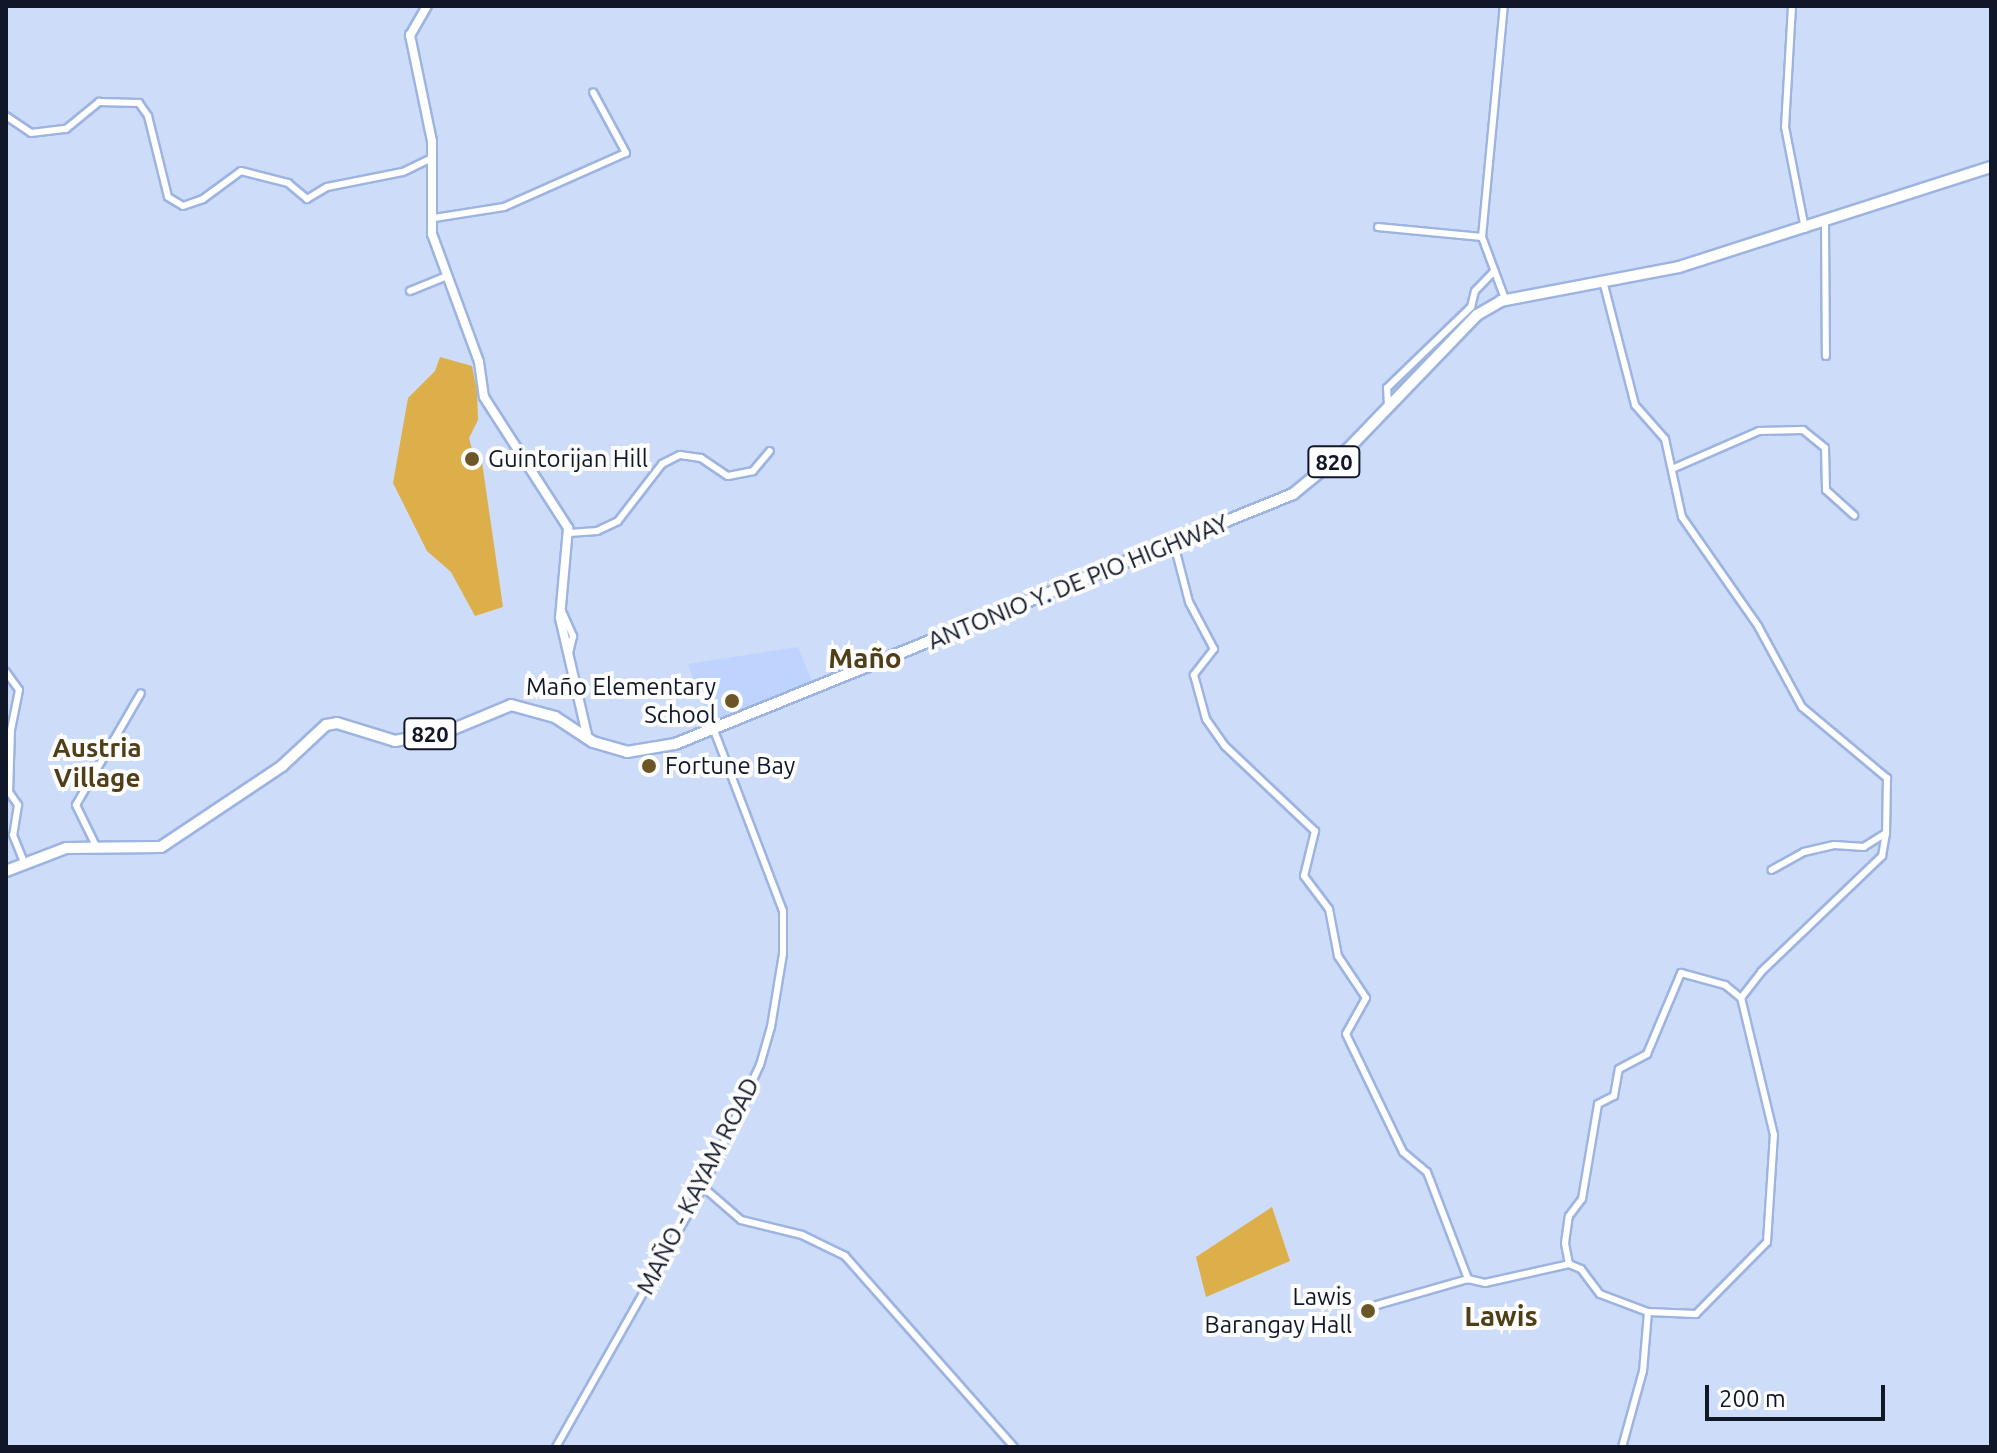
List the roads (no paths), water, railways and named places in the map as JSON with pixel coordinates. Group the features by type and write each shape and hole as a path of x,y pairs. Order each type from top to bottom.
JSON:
{"highway":[{"name":"ANTONIO Y. DE PIO HIGHWAY","path":"6,871 66,848 142,849 169,843 282,766 326,725 348,724 395,741 451,730 511,705 555,717 588,739 627,752 653,750 1293,494 1348,449 1477,315 1505,299 1679,267 1825,224 1991,167"}],"street":[{"path":"427,6 410,35 429,115 434,218 432,234 479,362 484,397 569,533 561,609 567,657 588,739"},
{"path":"1504,6 1482,237 1505,299"},
{"path":"1792,6 1785,127 1805,229"},
{"path":"434,218 504,207 626,153 593,92"},
{"path":"6,116 31,133 66,129 99,102 139,103 148,116 168,197 183,206 203,199 241,171 288,183 307,199 327,187 403,172 430,159"},
{"path":"1825,224 1826,356"},
{"path":"1378,227 1482,237"},
{"path":"1388,406 1387,388 1471,307 1475,291 1494,271"},
{"path":"410,291 447,276"},
{"path":"1603,281 1635,405 1665,439 1682,517 1758,626 1802,707 1887,778 1886,833 1882,856 1761,972 1741,998"},
{"path":"1672,469 1759,431 1803,430 1825,448 1826,490 1854,515"},
{"path":"569,533 597,531 618,521 662,464 680,455 701,458 728,476 753,471 770,451"},
{"path":"1174,544 1189,602 1214,649 1194,675 1206,719 1225,746 1315,831 1304,876 1329,909 1338,956 1366,998 1346,1034 1405,1156 1427,1172 1468,1279"},
{"path":"6,672 19,690 11,730 9,792 18,805 13,835 24,862"},
{"path":"97,848 76,805 141,693"},
{"name":"MAÑO - KAYAM ROAD","path":"556,1447 703,1187 760,1065 779,990 784,924 713,728"},
{"path":"1772,870 1804,852 1834,845 1864,847 1886,833"},
{"path":"1377,1305 1468,1279 1485,1283 1569,1264 1581,1269 1600,1294 1648,1312 1696,1314 1767,1242 1774,1135 1741,998 1725,985 1681,973 1647,1054 1619,1069 1614,1096 1598,1104 1582,1199 1569,1216 1565,1243 1569,1264"},
{"path":"703,1187 741,1220 802,1235 845,1256 1014,1447"},
{"path":"1622,1447 1643,1371 1648,1312"}],"place":[{"name":"Guintorijan Hill","path":"472,459"},
{"name":"Maño Elementary School","path":"732,701"},
{"name":"Fortune Bay","path":"649,766"},
{"name":"Lawis Barangay Hall","path":"1368,1311"}],"district":[{"name":"Maño","path":"865,658"},
{"name":"Austria Village","path":"97,763"},
{"name":"Lawis","path":"1501,1316"}]}
